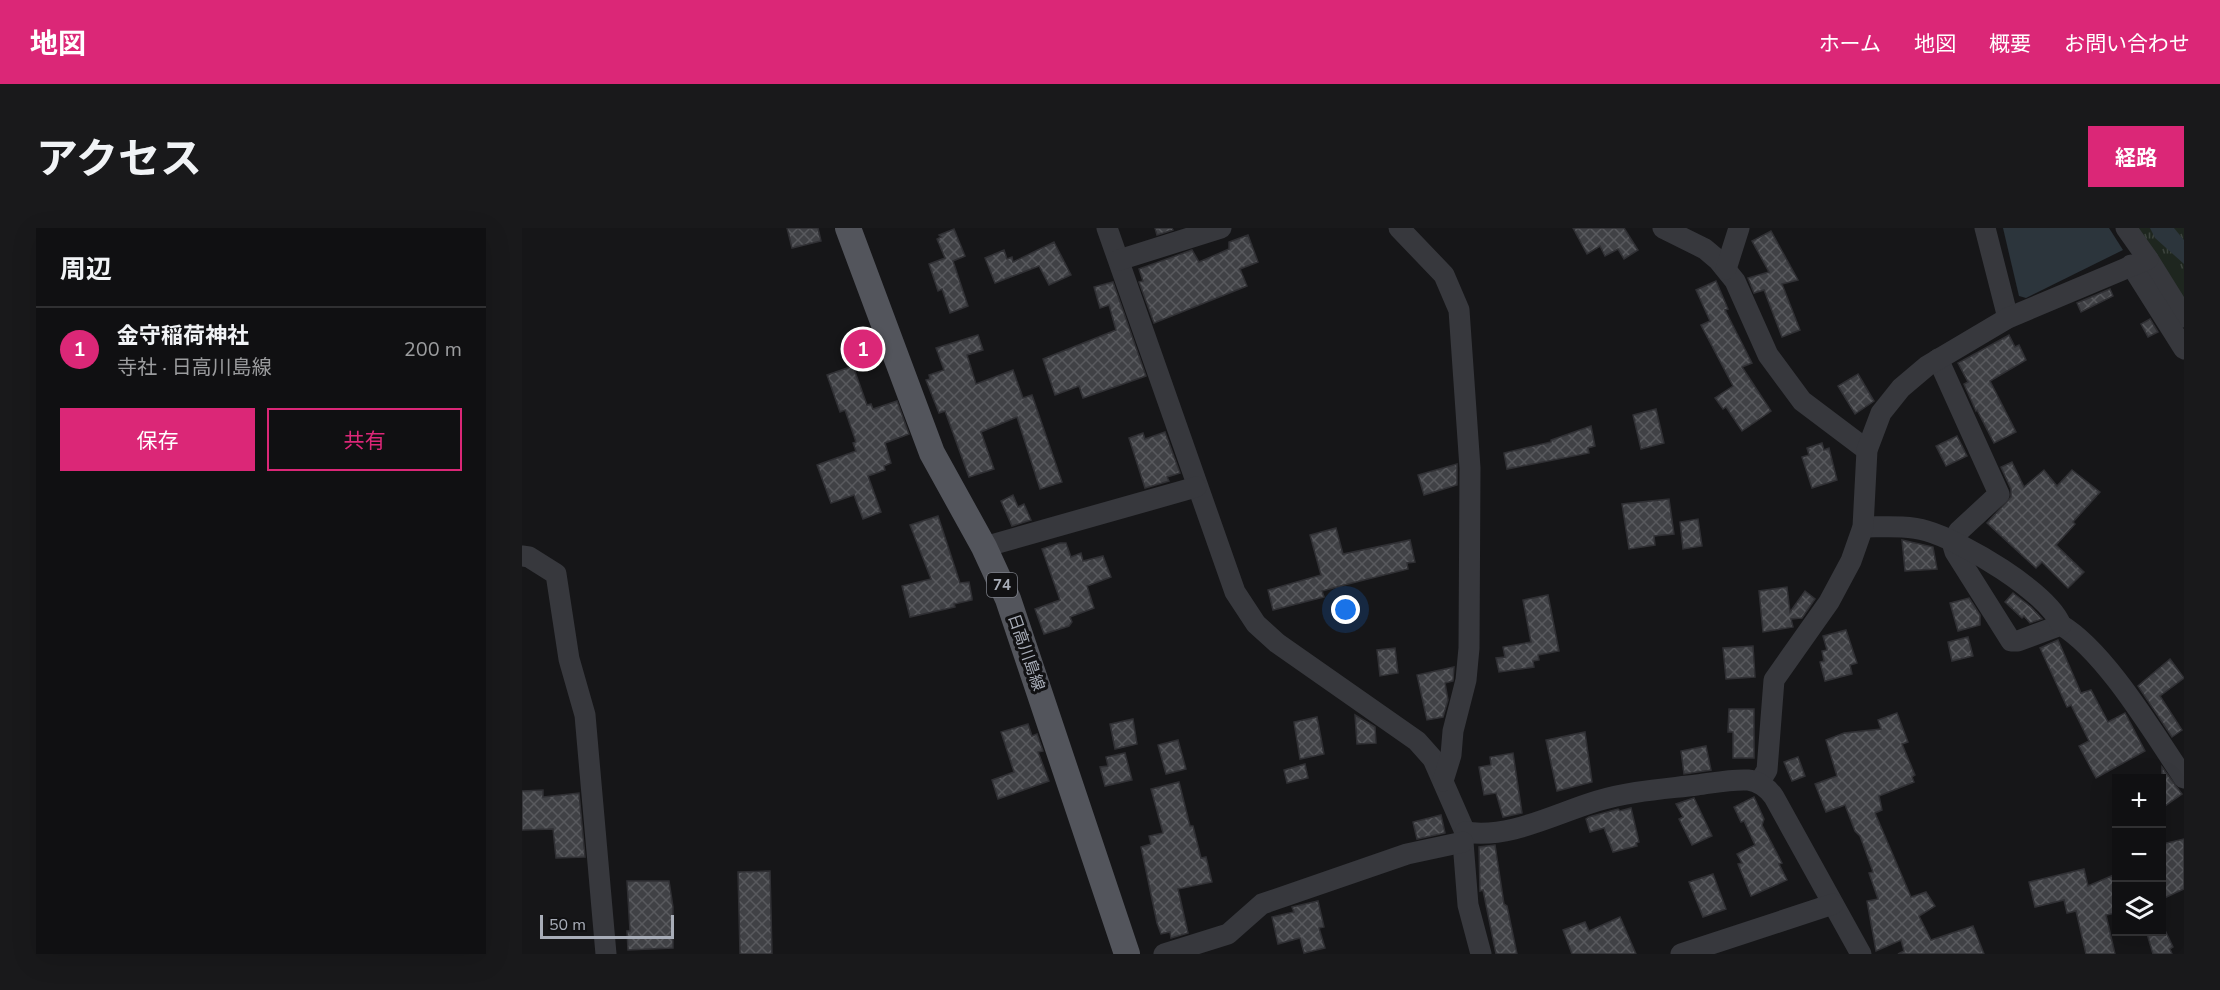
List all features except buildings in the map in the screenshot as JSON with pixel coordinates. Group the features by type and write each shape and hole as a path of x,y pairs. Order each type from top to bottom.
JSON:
{"main road":[{"name":"日高川島線","path":"848,228 932,453 984,547 1008,599 1030,658 1127,954"}],"street":[{"path":"1107,228 1235,592 1256,624 1277,643 1417,741 1433,759 1464,837 1468,905 1481,954"},
{"path":"1119,260 1221,228"},
{"path":"1399,228 1444,275 1459,310 1470,468 1469,648 1466,680 1453,731 1451,755 1443,781"},
{"path":"1663,228 1706,249 1726,269 1738,288 1768,355 1802,401 1867,450"},
{"path":"1726,269 1739,228"},
{"path":"1985,228 2008,318"},
{"path":"2126,228 2140,262 2184,349"},
{"path":"1759,783 1767,770 1774,680 1829,602 1851,561 1863,527 1867,450 1881,413 1901,388 1938,359 2008,318 2140,262"},
{"path":"2140,262 2184,317"},
{"path":"1938,359 2000,494 1959,531 1952,542 1955,552 2011,640 2018,641 2061,625"},
{"path":"984,547 1196,486"},
{"path":"1863,527 1906,527 1929,531 1994,563 2050,609 2061,625 2101,662 2142,715 2184,778"},
{"path":"522,556 529,557 556,574 569,659 585,714 606,954"},
{"path":"1164,954 1228,934 1262,904 1407,854 1464,837 1502,832 1599,800 1642,792 1749,780 1759,783 1774,797 1861,954"},
{"path":"1681,954 1833,904"}],"green space":[{"path":"2135,228 2184,228 2184,306"}],"shaded area":[{"path":"2003,228 2109,228 2123,250 2026,298 2019,296"},
{"path":"2150,228 2174,228 2184,240 2184,264 2155,238"}],"place":[{"name":"金守稲荷神社","path":"863,349"}]}
